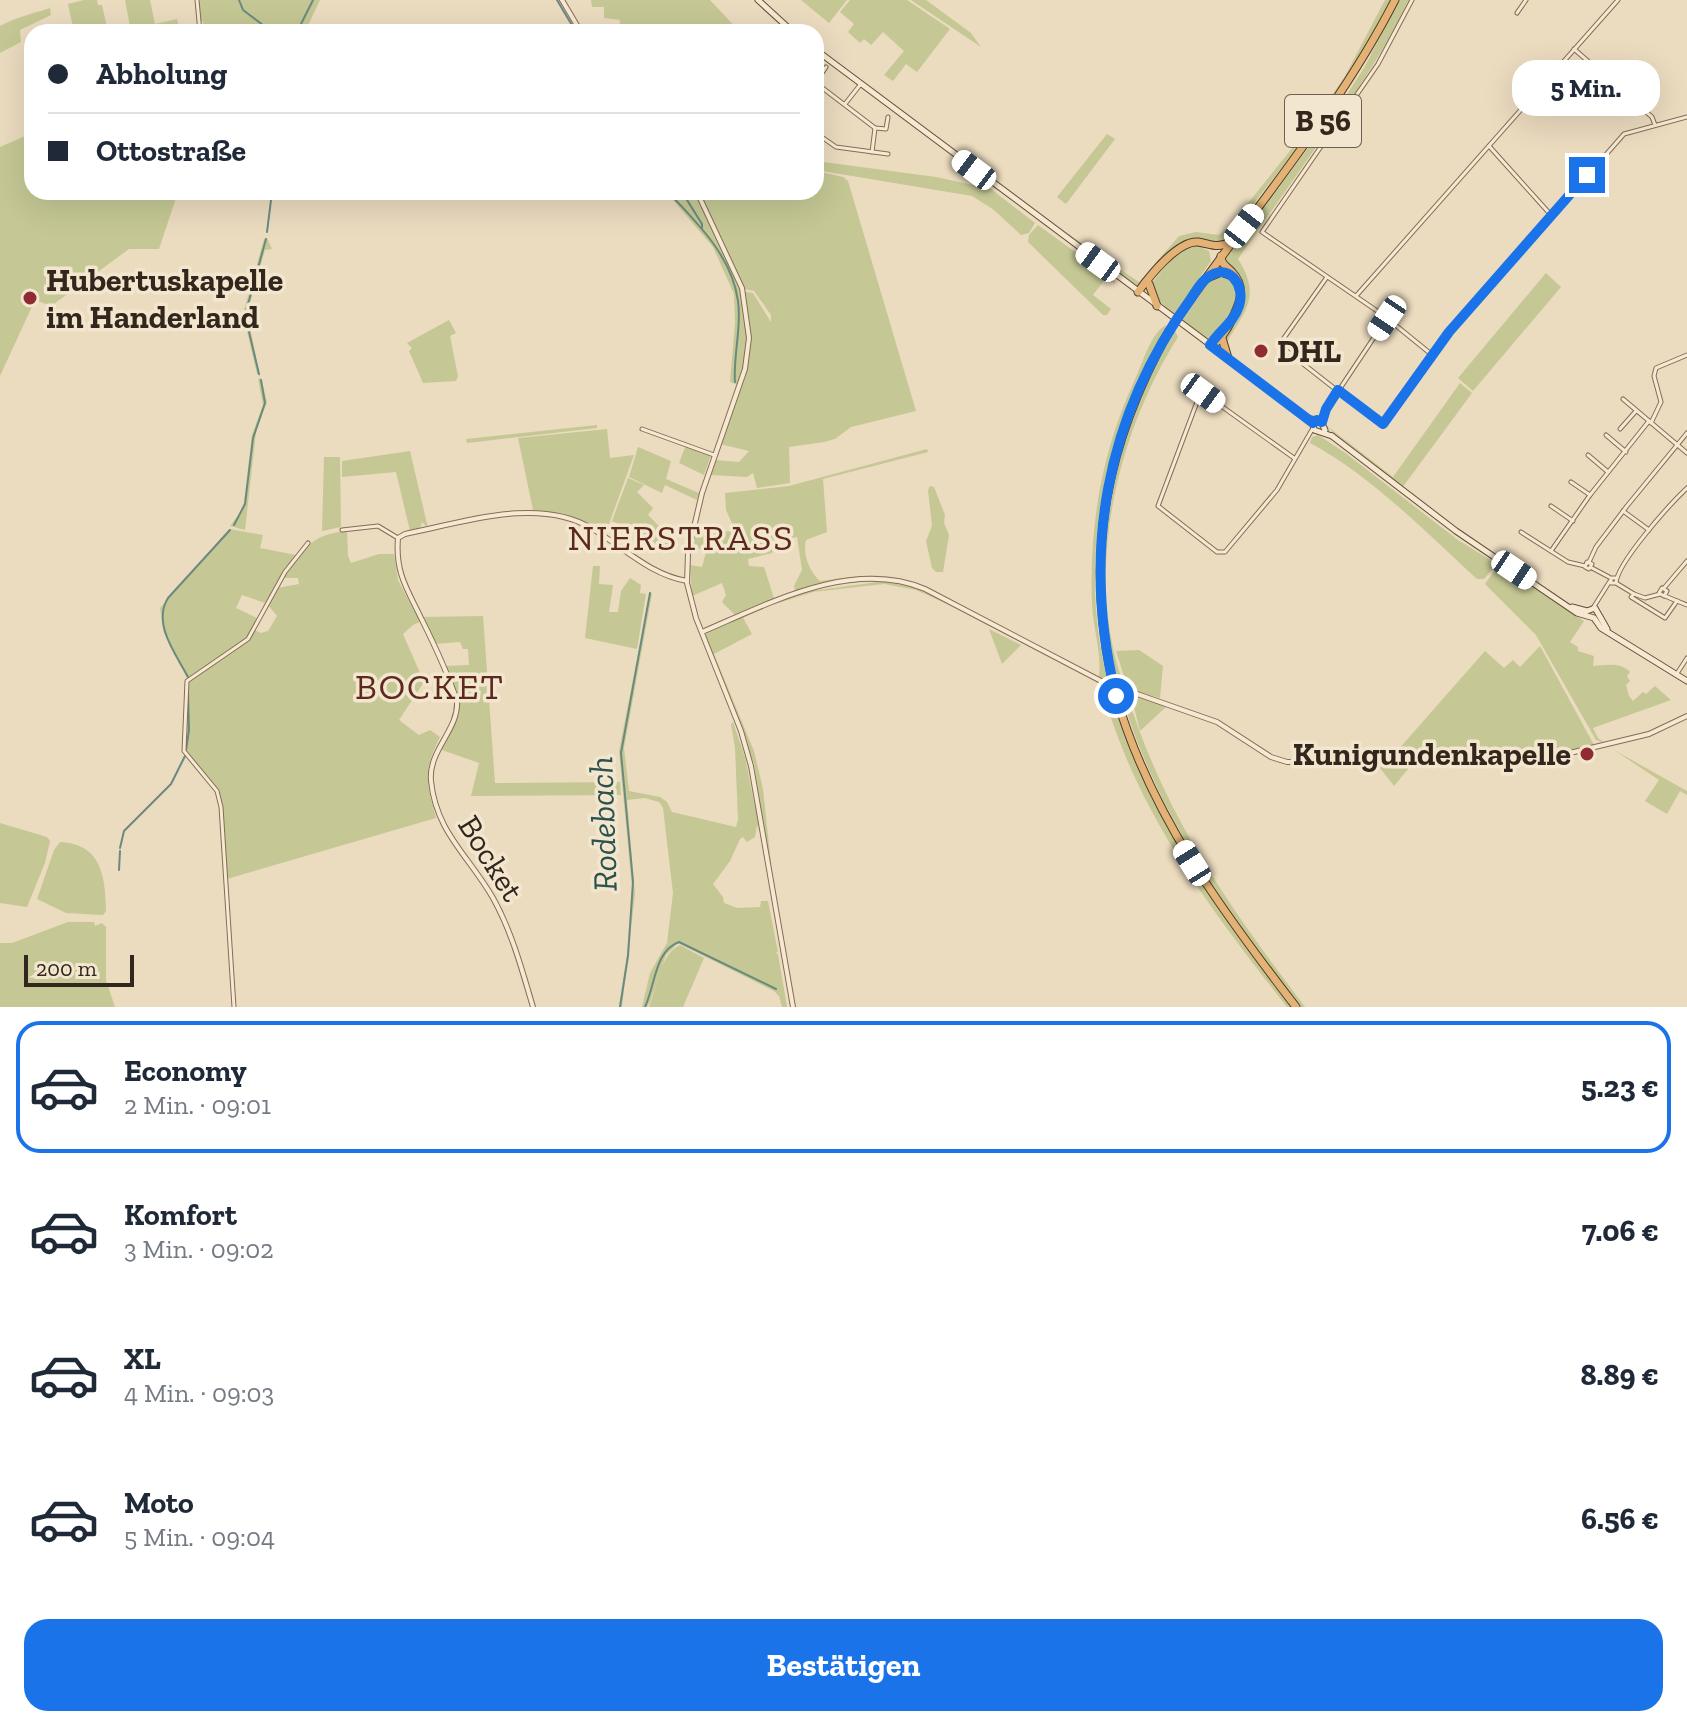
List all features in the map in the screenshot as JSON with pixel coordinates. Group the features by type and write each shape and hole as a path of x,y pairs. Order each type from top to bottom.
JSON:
{"highway":[{"name":"B 56","path":"1296,1007 1229,919 1175,836 1134,749 1116,696 1104,638 1099,587 1105,504 1114,456 1126,419 1169,331 1344,90 1395,0"},
{"path":"1138,292 1180,246 1202,243 1218,247 1234,240"},
{"path":"1202,243 1213,252 1214,266"},
{"path":"1210,345 1222,336 1240,304 1237,280 1223,264 1221,256"},
{"path":"1205,279 1224,272 1237,280"},
{"path":"1138,292 1145,290 1154,275"},
{"path":"1149,284 1157,306"},
{"path":"1210,345 1229,324"},
{"path":"1222,336 1228,358"}],"main road":[{"path":"758,0 784,24"},
{"path":"824,56 1456,531 1569,606 1592,613 1607,630 1687,681"}],"street":[{"path":"197,0 199,24"},
{"path":"562,0 576,24"},
{"path":"1412,0 1378,64 1262,229 1265,236 1387,318 1431,354"},
{"path":"1517,13 1526,0"},
{"path":"1356,296 1618,0"},
{"path":"1574,49 1652,117 1655,125"},
{"path":"844,104 860,85"},
{"path":"824,89 875,128 886,129 888,117"},
{"path":"1327,277 1279,344 1383,424 1431,354 1624,134 1687,117"},
{"path":"872,152 875,128"},
{"path":"824,139 836,147 888,154"},
{"path":"1489,146 1551,215"},
{"path":"701,200 738,278 747,310 748,351 735,400 714,455 688,553 687,581 691,604 741,731 751,766 793,1007"},
{"path":"1294,458 1203,393 1200,394 1158,506 1221,554 1277,490 1294,458 1387,318"},
{"path":"1551,551 1590,495 1650,422 1661,402 1654,376 1656,368 1687,355"},
{"path":"1623,399 1687,453"},
{"path":"1620,429 1636,410"},
{"path":"642,429 714,455"},
{"path":"1585,566 1623,511 1687,433"},
{"path":"1606,435 1626,452"},
{"path":"1588,455 1608,472"},
{"path":"1571,482 1590,495"},
{"path":"1592,613 1649,530 1687,488"},
{"path":"1551,506 1573,521"},
{"path":"1623,511 1649,530"},
{"path":"342,530 378,526 398,538 405,534 516,513 549,514 587,525 654,570 687,581"},
{"path":"1521,532 1575,565 1592,568 1634,594 1645,598 1660,594 1687,605"},
{"name":"Bocket","path":"398,538 403,585 457,701 456,714 431,764 436,810 449,836 492,896 509,932 533,1007"},
{"path":"234,1007 220,802 217,791 184,751 187,681 248,639 285,572 308,543"},
{"path":"1660,594 1660,590 1677,576 1687,561"},
{"path":"1589,562 1592,568"},
{"path":"702,632 804,589 869,580 900,581 936,595 1103,682 1201,715 1276,759 1298,762 1549,758 1649,734 1687,716"},
{"path":"1664,588 1667,591 1665,596"},
{"path":"1634,594 1631,597 1665,618 1677,601"},
{"path":"1676,675 1687,658"}],"green space":[{"path":"97,0 98,5 102,5 106,24 72,24 68,4"},
{"path":"125,0 150,0 155,24 130,24"},
{"path":"199,0 320,0 309,24 199,22"},
{"path":"591,0 710,0 732,24 620,24 620,20 604,18 604,7 592,7"},
{"path":"801,0 847,0 829,23"},
{"path":"850,0 907,0 950,29 917,72 906,64 893,81 884,75 904,51 883,32 871,45 864,39 860,43 848,32 854,24 840,12"},
{"path":"911,0 926,0 971,33 981,47"},
{"path":"1385,0 1390,0 1365,48 1326,110 1225,241 1217,243 1193,239 1177,244 1138,286 1051,225 1139,282 1179,236 1196,232 1219,235 1233,222 1317,117 1345,76"},
{"path":"1399,0 1410,0 1388,41 1349,103 1238,259 1245,272 1250,294 1226,344 1223,337 1240,311 1244,297 1240,282 1226,259 1340,105 1364,68"},
{"path":"50,8 51,15 32,24 24,24 20,30 21,42 0,53 0,26"},
{"path":"177,19 178,24 155,24"},
{"path":"1107,134 1115,139 1066,204 1057,197"},
{"path":"24,136 24,200 175,200 159,249 129,249 51,306 35,300 0,376 0,147"},
{"path":"824,162 973,185 978,179 1035,223 1029,233 1021,235 994,210 972,196 824,171"},
{"path":"824,173 843,177 848,181 916,411 851,427 835,439 789,447 790,483 757,488 753,473 747,477 711,475 715,460 739,462 749,451 720,444 740,386 730,382 734,294 713,247 673,200 699,200 741,291 753,293 771,322 771,315 754,291 744,289 703,200 824,200"},
{"path":"1038,225 1115,281 1115,284 1106,278 1093,295 1111,309 1107,315 1103,315 1028,242 1029,235"},
{"path":"267,238 272,249 265,250 247,313 260,377 243,314 264,239"},
{"path":"1196,245 1209,251 1211,261 1174,315 1156,298 1151,284 1180,249"},
{"path":"1546,273 1561,287 1473,391 1458,378"},
{"path":"1217,275 1232,278 1236,286 1236,302 1224,324 1213,337 1207,338 1182,321 1207,284"},
{"path":"449,320 456,333 450,336 458,376 456,381 423,383 409,351 412,348 407,343"},
{"path":"1166,325 1126,412 1106,477 1100,511 1096,546 1096,614 1108,682 1099,677 1092,604 1093,545 1100,488 1124,404 1152,341"},
{"path":"1175,331 1178,337 1138,416 1123,459 1113,504 1107,549 1106,594 1111,638 1122,680 1118,686 1110,650 1104,578 1110,506 1126,436 1155,365"},
{"path":"261,378 267,402 256,432 245,530 230,526 244,502 252,435 263,405 258,379"},
{"path":"1460,383 1472,393 1402,488 1343,443 1327,426 1393,477"},
{"path":"597,425 597,428 467,443 466,439"},
{"path":"607,429 610,458 634,455 606,532 575,519 533,510 518,438"},
{"path":"1318,435 1458,540 1497,564 1484,579 1477,579 1376,488 1310,443 1312,437"},
{"path":"686,445 711,455 704,475 679,463"},
{"path":"638,447 671,461 666,479 699,493 697,500 665,485 662,493 629,477"},
{"path":"927,449 928,452 823,479 827,532 806,540 805,551 810,568 820,581 885,576 899,578 913,582 946,597 900,579 817,585 795,591 794,586 802,570 797,537 776,541 772,553 748,559 749,566 764,567 774,598 735,615 722,602 726,595 722,583 692,596 690,565 702,567 706,552 693,546 697,529 711,530 712,534 735,530 726,510 725,493 789,486"},
{"path":"410,451 428,528 422,522 420,529 410,531 396,472 342,477 342,461"},
{"path":"324,457 340,457 341,527 322,531"},
{"path":"628,478 644,485 637,492 653,508 648,515 676,543 670,554 643,534 612,521"},
{"path":"930,486 934,487 945,515 944,523 949,535 943,572 932,568 926,541 932,526"},
{"path":"229,529 263,535 260,548 296,555 265,603 242,595 236,608 257,618 246,639 187,678 164,633 160,608"},
{"path":"347,531 351,563 379,554 394,554 398,580 420,622 403,634 424,682 399,720 419,735 430,730 440,737 428,777 436,818 227,879 224,825 217,796 200,767 185,752 187,682 241,646 255,630 261,633 268,631 277,616 268,605 277,588 299,584 298,578 283,578 302,551 324,536"},
{"path":"1500,563 1584,621 1570,642 1578,647 1578,651 1594,656 1593,666 1618,665 1630,672 1627,676 1630,681 1626,685 1633,701 1655,686 1671,700 1593,728 1605,743 1596,740 1536,635 1485,584"},
{"path":"593,566 600,566 599,584 613,585 609,612 618,612 621,591 630,578 641,585 640,593 646,594 637,649 585,638"},
{"path":"884,581 916,588 968,613 916,590 884,584 813,592 750,612 804,592"},
{"path":"650,592 624,748 629,791 660,797 672,812 736,827 733,722 745,757 759,831 757,825 755,837 747,842 743,837 740,839 730,861 713,884 724,903 737,908 760,907 761,901 768,901 787,1007 782,1007 774,991 678,943 666,955 650,1002 647,1007 642,1007 650,973 667,943 673,893 663,808 659,802 645,798 627,800 635,894 622,1007 619,1007 632,887 619,751"},
{"path":"483,616 495,783 620,782 621,795 471,796 479,763 439,749 459,709 445,666 469,665 468,649 463,649 460,642 435,644 423,617"},
{"path":"742,616 752,634 714,654 754,751 763,789 773,882 754,764 705,636 708,631"},
{"path":"989,629 1021,645 1002,664"},
{"path":"1540,646 1594,745 1541,756 1390,759 1485,651 1504,668 1513,660 1520,667"},
{"path":"1139,650 1163,666 1160,698 1128,689 1116,651"},
{"path":"1107,689 1112,693 1126,737 1163,820 1236,935 1291,1007 1287,1007 1204,897 1156,819 1135,779 1118,736 1103,692"},
{"path":"1120,691 1127,694 1160,781 1202,859 1250,933 1305,1007 1301,1007 1245,933 1195,858 1153,778"},
{"path":"1135,695 1167,706 1140,731 1132,699"},
{"path":"1614,750 1687,791 1687,795 1680,791 1667,814 1645,801 1659,780"},
{"path":"1382,763 1413,763 1394,786 1380,768"},
{"path":"0,823 47,837 50,841 45,863 27,907 0,903"},
{"path":"60,842 85,849 98,864 105,898 106,911 103,915 66,913 37,899 54,850"},
{"path":"68,922 94,922 95,926 102,923 106,927 106,980 115,1007 0,1007 0,943 12,943"},
{"path":"680,945 704,958 683,1007 649,1007 668,956"}],"waterway":[{"path":"239,0 243,10 261,24"},
{"path":"301,24 313,0"},
{"name":"Rodebach","path":"557,0 571,24"},
{"path":"267,232 271,200"},
{"name":"Rodebach","path":"675,200 712,241 729,269 739,311 735,382"},
{"name":"Rodebach","path":"687,200 702,228"},
{"path":"259,374 245,315 266,239"},
{"path":"234,525 245,504 253,438 265,403 261,380"},
{"path":"188,677 164,628 164,608 168,598 230,530"},
{"name":"Rodebach","path":"620,1007 628,956 633,882 621,753 650,593"},
{"path":"186,750 188,691"},
{"path":"120,848 124,831 171,784 185,756"},
{"path":"119,870 120,851"},
{"path":"645,1007 660,961 671,946 679,942 776,989"}],"place":[{"name":"Hubertuskapelle im Handerland","path":"30,298"},
{"name":"DHL","path":"1261,351"},
{"name":"Kunigundenkapelle","path":"1587,754"}],"district":[{"name":"NIERSTRASS","path":"681,537"},
{"name":"BOCKET","path":"430,686"}],"route":[{"path":"1116,696 1104,638 1099,587 1101,531 1114,456 1126,419 1151,364 1169,331 1205,279 1219,272 1230,274 1237,280 1241,293 1237,311 1210,345 1313,423 1317,420 1322,422 1338,390 1383,424 1449,332 1587,175"}]}
